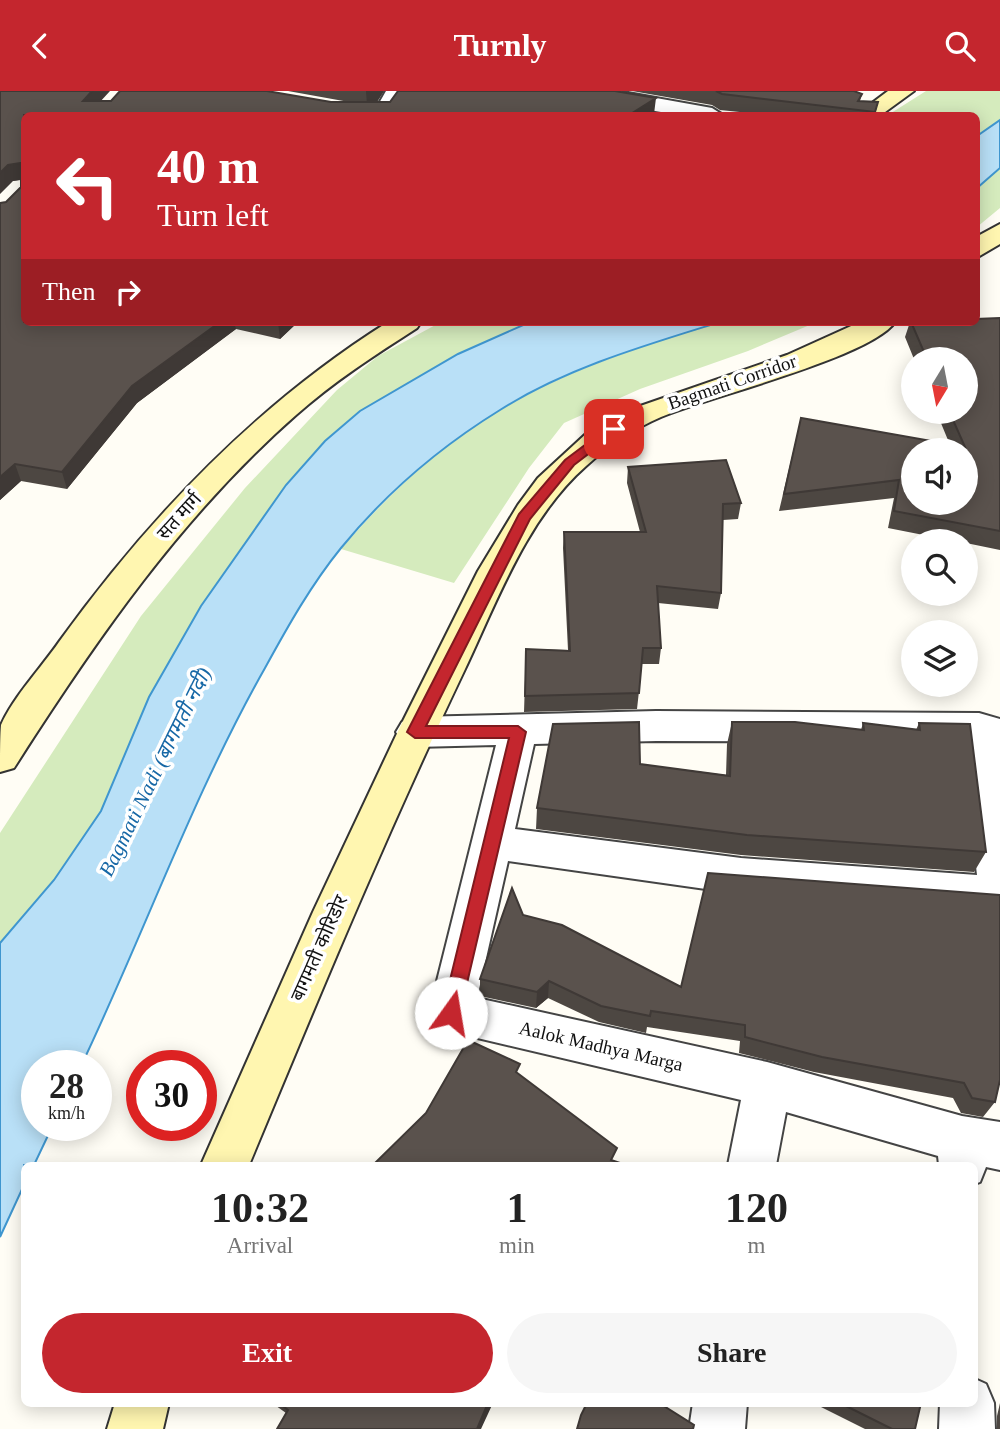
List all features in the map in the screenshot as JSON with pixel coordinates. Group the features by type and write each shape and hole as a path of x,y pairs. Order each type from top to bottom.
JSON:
{"main road":[{"path":"872,112 903,91"},
{"path":"980,247 1000,232"},
{"name":"सत मार्ग","path":"0,757 124,582 170,523 295,397 346,359 400,326"},
{"name":"Bagmati Corridor","path":"415,732 515,532 545,489 570,463 598,439 648,411 816,353 873,326"},
{"name":"बागमती कोरिडोर","path":"226,1162 415,732"},
{"path":"135,1429 141,1407"}],"street":[{"path":"384,112 397,91"},
{"path":"580,91 696,112"},
{"path":"329,108 350,112"},
{"path":"415,732 518,732 656,726 990,731 1000,893 741,876 490,842"},
{"name":"Aalok Madhya Marga","path":"518,732 451,1013 767,1084 975,1150"},
{"path":"753,1162 767,1084"},
{"path":"717,1429 720,1407"},
{"path":"967,1407 967,1429"}],"green space":[{"path":"926,91 1000,91 1000,120 980,134 980,112 893,112"},
{"path":"1000,168 1000,208 980,225 980,185"},
{"path":"434,326 521,326 458,354 149,697 101,811 54,880 0,943 0,833 141,616 245,488 337,390 378,356"},
{"path":"708,326 807,326 748,351 640,389 564,423 529,468 454,583 341,549 377,509 416,472 479,423 554,382 636,349"}],"water":[{"path":"1000,120 1000,168 980,185 980,134"},
{"name":"Bagmati Nadi (बागमती नदी)","path":"521,326 707,326 579,370 500,410 456,439 415,472 376,508 341,548 300,606 239,716 88,1050 21,1050 21,1141 45,1141 35,1162 21,1162 21,1192 0,1237 0,943 54,880 101,811 149,697 201,606 286,485 325,441 360,411 458,354"}],"building":[{"path":"0,91 92,91 83,101 111,101 120,91 267,91 331,102 390,102 398,91 615,91 656,98 634,112 21,112 21,163 8,165 0,173"},
{"path":"716,91 854,91 862,94 858,101 878,102 875,112 722,94"},
{"path":"21,187 21,326 214,326 132,386 62,472 15,464 0,477 0,203 6,202"},
{"path":"1000,318 1000,531 915,515 978,515 978,438 961,438 955,424 978,424 978,347 922,347 913,326 980,326 980,319"},
{"path":"801,418 914,438 901,438 901,512 894,511 899,480 784,494"},
{"path":"726,460 741,503 723,504 721,593 657,586 661,648 643,648 639,693 525,696 526,649 570,651 564,532 646,532 628,467"},
{"path":"639,722 640,764 730,776 732,722 795,722 864,730 863,723 920,730 919,723 970,724 986,852 747,835 537,808 553,724"},
{"path":"708,873 1000,895 1000,1080 995,1102 972,1098 964,1083 822,1057 745,1037 745,1025 651,1011 650,1016 601,1006 549,981 537,992 480,979 512,888 523,915 562,925 681,987"},
{"path":"468,1040 520,1064 516,1072 617,1148 611,1160 617,1162 376,1162 426,1113"},
{"path":"284,1407 486,1407 477,1429 277,1429 288,1410"},
{"path":"585,1407 665,1407 694,1425 693,1429 577,1429"},
{"path":"848,1407 920,1407 915,1429 892,1429"}],"route":[{"path":"451,1013 518,732 415,732 524,517 545,489 570,463 614,429"}]}
